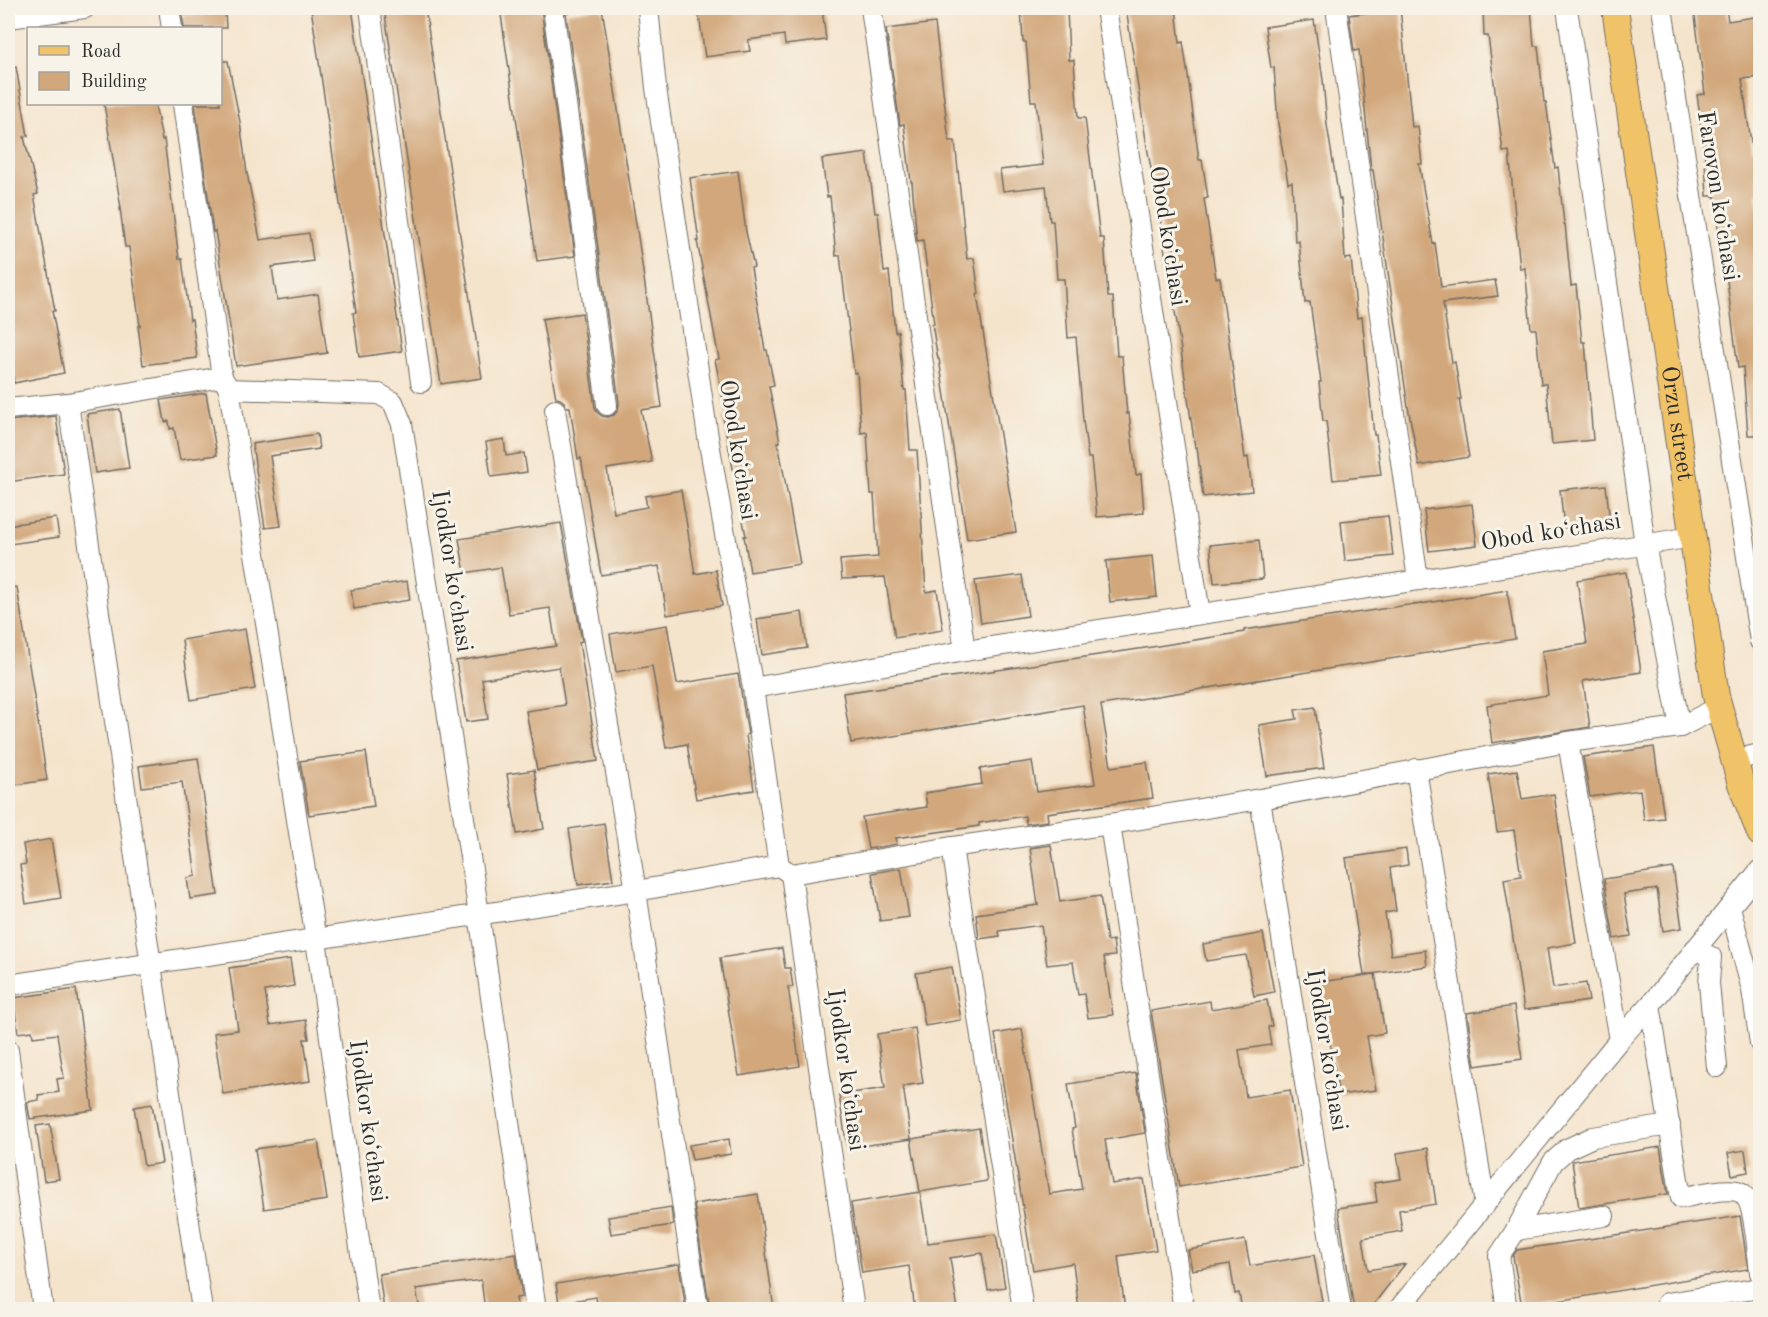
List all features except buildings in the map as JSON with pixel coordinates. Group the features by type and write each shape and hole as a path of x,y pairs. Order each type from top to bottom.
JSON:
{"main road":[{"name":"Orzu street","path":"1615,8 1719,707 1741,784 1761,833"}],"street":[{"path":"8,18 85,8"},
{"path":"169,8 172,27"},
{"path":"370,8 421,382"},
{"path":"553,8 607,405"},
{"name":"Obod koʻchasi","path":"648,8 656,88 705,413 753,688 964,651 1693,537"},
{"path":"871,8 964,651"},
{"name":"Obod koʻchasi","path":"1106,8 1200,614"},
{"path":"1336,8 1418,580"},
{"path":"1566,8 1645,544 1680,727"},
{"name":"Farovon koʻchasi","path":"1662,8 1761,641"},
{"path":"8,409 226,383 183,105"},
{"name":"Ijodkor koʻchasi","path":"369,1310 316,940 226,383 380,394 393,402 402,424 479,914 536,1310"},
{"path":"68,403 202,1310"},
{"path":"555,410 636,891 698,1310"},
{"name":"Ijodkor koʻchasi","path":"753,688 785,870 854,1310"},
{"path":"8,985 636,891 1110,824 1260,799 1568,742 1680,727 1719,707"},
{"path":"1568,742 1618,1040"},
{"path":"1734,760 1761,754"},
{"path":"1416,769 1485,1205"},
{"name":"Ijodkor koʻchasi","path":"1260,799 1341,1310"},
{"path":"1110,824 1184,1310"},
{"path":"952,847 1023,1310"},
{"path":"1398,1310 1618,1040 1650,1005 1761,870"},
{"path":"1730,907 1752,990 1761,1043"},
{"path":"1695,949 1711,957 1709,983 1717,1067"},
{"path":"1650,1005 1681,1198 1726,1191 1742,1193 1748,1200 1751,1211 1761,1273"},
{"path":"8,1050 43,1310"},
{"path":"1507,1310 1498,1256 1516,1230 1553,1162 1567,1149 1593,1137 1670,1125"},
{"path":"1516,1230 1604,1216"},
{"path":"1667,1303 1761,1288"}]}
